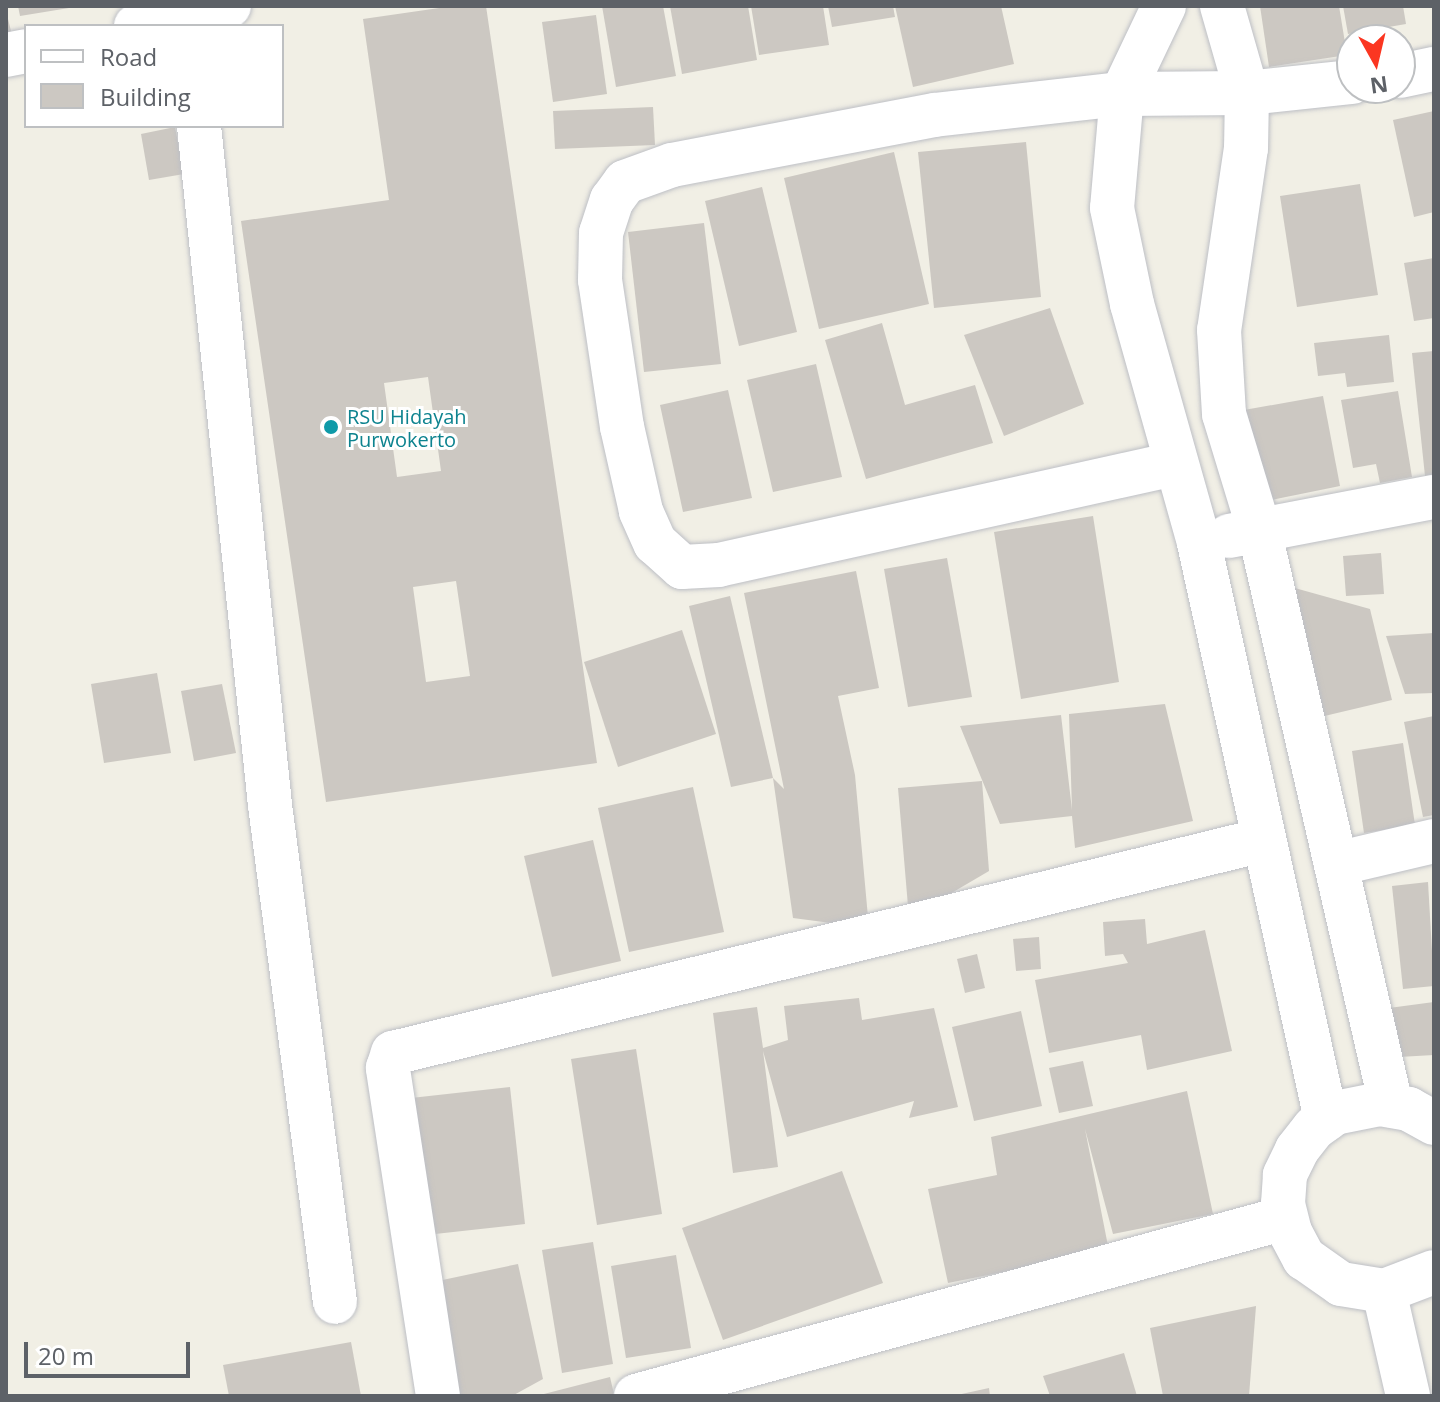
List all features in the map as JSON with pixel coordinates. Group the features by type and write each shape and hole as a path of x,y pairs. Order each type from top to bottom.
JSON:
{"street":[{"path":"1164,6 1122,94 1112,208 1174,464 1199,543 1326,1119"},
{"path":"1222,6 1247,93 1246,148 1219,330 1224,414 1259,529 1391,1105"},
{"path":"146,24 199,13"},
{"path":"1174,464 719,565 682,567 655,543 641,511 622,427 600,280 601,233 612,200 625,182 672,165 891,121 1122,94 1247,93 1336,84"},
{"path":"199,128 270,805 335,1302"},
{"path":"1199,543 1434,497"},
{"path":"438,1396 388,1068 393,1053 1263,840"},
{"path":"1336,864 1434,841"},
{"path":"1434,1123 1391,1105 1357,1106 1326,1119 1304,1137 1290,1162 1285,1218 1304,1258 1327,1277 1354,1289 1384,1291 1434,1272"},
{"path":"636,1396 1285,1218"},
{"path":"1384,1291 1408,1396"}],"building":[{"path":"18,6 69,6 69,8 20,16"},
{"name":"RSU Hidayah Purwokerto","path":"453,6 486,6 597,763 326,802 241,221 389,200 363,19","holes":["428,377 441,471 397,477 384,383","456,581 470,676 426,682 413,587"]},
{"path":"602,6 663,6 676,76 616,87"},
{"path":"670,6 748,6 757,60 682,74"},
{"path":"751,6 823,6 829,45 759,55"},
{"path":"828,6 893,6 895,17 832,27"},
{"path":"895,6 1001,6 1014,64 913,87"},
{"path":"1260,6 1339,6 1342,24 1336,24 1336,57 1269,67"},
{"path":"1343,6 1403,6 1406,24 1346,24"},
{"path":"6,11 13,39 6,40"},
{"path":"596,15 607,94 553,102 542,22"},
{"path":"653,107 655,145 555,149 553,111"},
{"path":"1434,111 1434,212 1414,217 1393,120"},
{"path":"175,128 184,174 149,180 141,134"},
{"path":"1026,142 1041,297 934,308 918,152"},
{"path":"894,152 929,304 819,329 784,178"},
{"path":"1360,184 1378,295 1297,307 1280,196"},
{"path":"762,187 797,332 739,346 705,201"},
{"path":"704,223 721,364 644,372 628,232"},
{"path":"1434,258 1434,318 1414,321 1404,263"},
{"path":"1050,308 1084,404 1004,436 964,335"},
{"path":"882,323 905,405 975,385 993,443 866,479 825,340"},
{"path":"1389,335 1394,382 1347,387 1345,373 1318,376 1314,343"},
{"path":"1434,351 1434,475 1425,476 1412,353"},
{"path":"816,364 842,477 773,492 747,380"},
{"path":"728,390 752,498 683,512 660,405"},
{"path":"1398,391 1412,477 1380,483 1376,464 1353,468 1341,400"},
{"path":"1323,396 1340,486 1261,502 1244,410"},
{"path":"1093,516 1119,682 1021,699 994,532"},
{"path":"1381,553 1384,594 1346,596 1343,556"},
{"path":"947,558 972,697 908,707 884,569"},
{"path":"856,571 879,688 838,696 855,775 869,928 793,918 773,778 784,789 744,593"},
{"path":"1284,585 1370,609 1392,700 1316,718"},
{"path":"730,596 773,778 731,787 689,606"},
{"path":"682,630 716,734 618,767 584,662"},
{"path":"1434,633 1434,693 1405,694 1386,636"},
{"path":"157,673 171,753 104,763 91,684"},
{"path":"222,684 236,753 194,761 181,691"},
{"path":"1165,704 1193,821 1075,848 1072,816 1000,824 960,726 1061,715 1072,810 1069,714"},
{"path":"1434,716 1434,815 1423,817 1404,722"},
{"path":"1403,743 1415,825 1364,833 1352,751"},
{"path":"982,781 989,871 909,918 898,788"},
{"path":"693,787 724,932 629,952 598,808"},
{"path":"593,840 621,961 552,977 524,856"},
{"path":"1428,882 1434,986 1403,989 1392,886"},
{"path":"1145,919 1147,944 1205,930 1232,1051 1147,1070 1141,1035 1049,1053 1035,980 1128,963 1123,954 1105,956 1103,922"},
{"path":"1039,937 1041,969 1016,971 1013,939"},
{"path":"977,954 985,988 965,993 957,959"},
{"path":"859,998 862,1020 934,1008 958,1107 909,1118 914,1101 787,1137 763,1051 778,1167 733,1173 713,1013 757,1007 763,1048 788,1040 784,1006"},
{"path":"1434,1002 1434,1055 1381,1058 1374,1010"},
{"path":"1021,1011 1042,1106 974,1121 952,1027"},
{"path":"636,1049 662,1214 597,1225 571,1059"},
{"path":"1083,1061 1093,1106 1059,1113 1049,1068"},
{"path":"510,1087 525,1224 426,1235 411,1098"},
{"path":"1187,1091 1213,1214 1113,1234 1085,1129 1109,1251 948,1283 928,1189 997,1175 991,1137"},
{"path":"842,1171 883,1283 723,1340 682,1228"},
{"path":"593,1242 613,1364 562,1373 542,1250"},
{"path":"676,1255 691,1348 626,1358 611,1266"},
{"path":"518,1264 543,1379 512,1396 459,1396 433,1282"},
{"path":"1256,1306 1249,1396 1163,1396 1150,1328"},
{"path":"351,1342 361,1396 229,1396 223,1365"},
{"path":"1124,1353 1137,1396 1050,1396 1043,1376"},
{"path":"610,1377 614,1394 540,1396 540,1395"},
{"path":"989,1388 990,1396 957,1396 957,1395"}],"place":[{"name":"RSU Hidayah Purwokerto","path":"331,427"}]}
